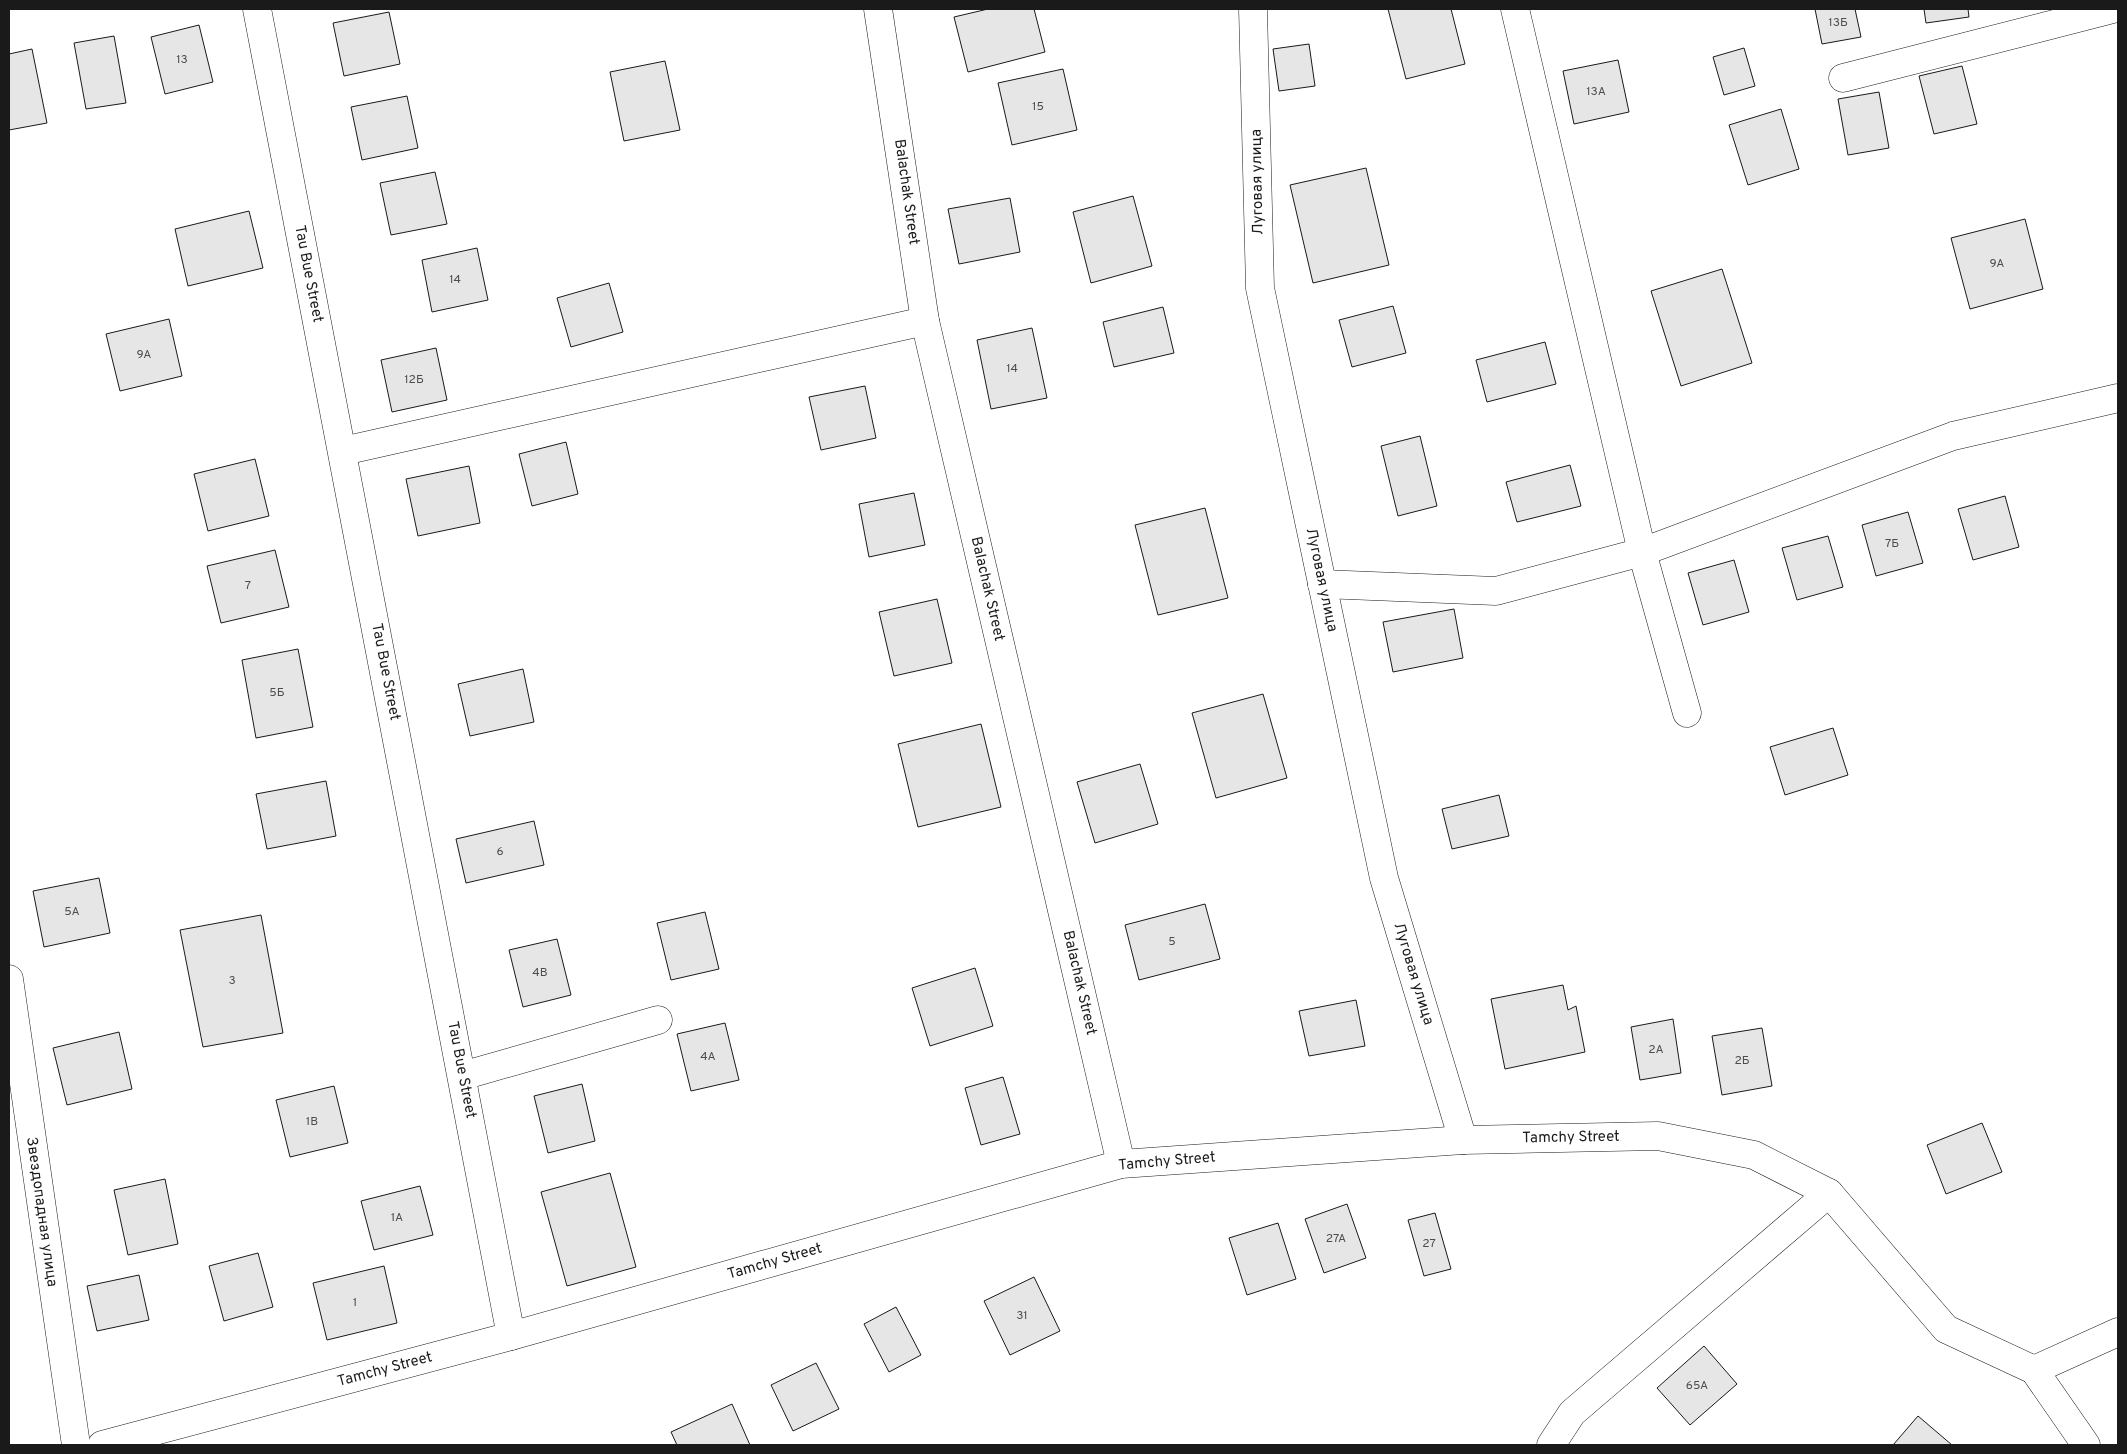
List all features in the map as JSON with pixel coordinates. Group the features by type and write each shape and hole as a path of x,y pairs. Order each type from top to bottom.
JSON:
{"street":[{"name":"Tau Bue Street","path":"257,9 511,1336"},
{"name":"Balachak Street","path":"878,9 925,321 1121,1164"},
{"name":"Луговая улица","path":"1253,9 1260,288 1384,878 1463,1140"},
{"path":"1515,9 1642,552 1687,713"},
{"path":"1843,78 2113,9"},
{"path":"343,451 925,321"},
{"path":"1322,584 1496,591 1642,552 1953,436 2118,398"},
{"name":"Звездопадная улица","path":"9,979 17,1099 76,1445"},
{"path":"462,1076 658,1020"},
{"name":"Tamchy Street","path":"102,1445 511,1336 1121,1164 1463,1140 1658,1136 1754,1156 1829,1193 1946,1329 2034,1370"},
{"path":"1551,1445 1572,1413 1829,1193"},
{"path":"2086,1445 2034,1370 2118,1332"}],"building":[{"path":"988,9 1034,9 1045,52 968,72 954,17"},
{"path":"1388,9 1451,9 1465,64 1406,79"},
{"path":"1815,9 1855,9 1861,37 1822,44"},
{"path":"1924,9 1968,9 1969,17 1926,23"},
{"path":"389,12 400,64 344,76 333,23"},
{"path":"199,25 213,82 165,94 151,37"},
{"path":"114,36 126,103 86,109 74,43"},
{"path":"1309,44 1315,86 1279,91 1273,49"},
{"path":"1744,48 1755,86 1724,95 1713,57"},
{"path":"32,49 47,123 9,130 9,54"},
{"path":"1618,60 1629,112 1574,124 1563,71"},
{"path":"665,61 680,130 624,141 610,72"},
{"path":"1962,66 1977,124 1934,134 1919,76"},
{"path":"1063,69 1077,130 1012,145 998,83"},
{"path":"1879,92 1889,148 1848,155 1838,99"},
{"path":"407,96 418,148 362,160 351,107"},
{"path":"1781,109 1799,169 1748,185 1729,125"},
{"path":"1366,168 1389,265 1313,283 1290,185"},
{"path":"435,172 447,224 391,235 380,183"},
{"path":"1133,196 1152,266 1091,283 1073,212"},
{"path":"1010,198 1020,252 959,264 948,209"},
{"path":"249,211 263,268 188,286 175,229"},
{"path":"2025,219 2043,289 1970,309 1951,238"},
{"path":"477,248 488,300 432,312 422,260"},
{"path":"1722,269 1752,363 1681,386 1651,291"},
{"path":"609,283 623,332 571,347 557,298"},
{"path":"1393,306 1406,353 1352,367 1339,320"},
{"path":"1163,307 1174,353 1114,367 1103,322"},
{"path":"169,319 182,376 120,391 106,334"},
{"path":"1032,328 1047,398 991,409 977,340"},
{"path":"1545,342 1556,384 1487,402 1476,360"},
{"path":"436,348 447,400 392,412 381,360"},
{"path":"865,386 876,438 821,450 809,397"},
{"path":"1420,436 1437,506 1398,516 1381,446"},
{"path":"566,442 578,494 532,506 519,454"},
{"path":"255,459 269,516 208,531 194,474"},
{"path":"1570,465 1581,506 1517,522 1506,482"},
{"path":"469,466 480,523 418,536 406,479"},
{"path":"914,493 925,545 869,557 859,504"},
{"path":"2005,496 2019,547 1973,560 1958,509"},
{"path":"1205,508 1228,598 1158,615 1135,525"},
{"path":"1908,512 1923,563 1876,576 1862,525"},
{"path":"1828,536 1843,587 1797,600 1782,548"},
{"path":"275,550 289,607 221,623 207,566"},
{"path":"1734,560 1749,612 1703,625 1688,573"},
{"path":"937,599 952,663 894,676 879,612"},
{"path":"1454,609 1463,658 1393,672 1383,622"},
{"path":"298,649 313,727 256,738 242,660"},
{"path":"523,669 534,722 470,736 458,684"},
{"path":"1263,694 1287,778 1216,798 1192,713"},
{"path":"981,724 1001,807 918,827 898,744"},
{"path":"1833,728 1848,775 1785,795 1770,747"},
{"path":"1140,764 1158,824 1095,843 1077,782"},
{"path":"326,781 336,836 267,849 256,794"},
{"path":"1499,795 1509,836 1452,849 1442,809"},
{"path":"534,821 544,865 466,883 456,839"},
{"path":"99,878 110,933 44,947 33,891"},
{"path":"1205,904 1220,959 1139,980 1125,925"},
{"path":"705,912 719,969 671,980 657,923"},
{"path":"261,915 283,1033 203,1047 180,930"},
{"path":"557,939 571,995 523,1007 509,950"},
{"path":"975,968 993,1026 930,1046 912,988"},
{"path":"1563,985 1568,1010 1576,1006 1585,1052 1505,1069 1491,999"},
{"path":"1356,1000 1365,1046 1309,1056 1299,1011"},
{"path":"1673,1019 1681,1073 1640,1080 1631,1027"},
{"path":"725,1023 739,1080 691,1091 677,1034"},
{"path":"1762,1028 1772,1086 1722,1095 1712,1036"},
{"path":"119,1032 132,1089 67,1105 53,1048"},
{"path":"1003,1077 1020,1134 981,1145 965,1088"},
{"path":"582,1084 595,1141 548,1153 534,1096"},
{"path":"334,1086 348,1143 290,1157 276,1100"},
{"path":"1982,1123 2002,1172 1946,1194 1927,1145"},
{"path":"610,1173 636,1267 567,1286 541,1192"},
{"path":"165,1179 178,1244 128,1255 114,1190"},
{"path":"420,1186 433,1235 374,1250 361,1201"},
{"path":"1347,1204 1366,1258 1324,1273 1305,1219"},
{"path":"1435,1213 1451,1269 1424,1276 1408,1220"},
{"path":"1278,1223 1296,1279 1247,1295 1229,1238"},
{"path":"258,1253 273,1307 224,1321 209,1266"},
{"path":"384,1266 397,1323 327,1340 313,1283"},
{"path":"139,1275 149,1320 97,1331 87,1286"},
{"path":"1034,1277 1060,1331 1010,1355 984,1301"},
{"path":"896,1307 921,1355 889,1372 864,1324"},
{"path":"1704,1346 1737,1384 1690,1425 1657,1388"},
{"path":"816,1363 839,1409 793,1431 771,1385"},
{"path":"732,1404 750,1445 677,1445 671,1432"},
{"path":"1918,1416 1952,1445 1893,1445"}]}
